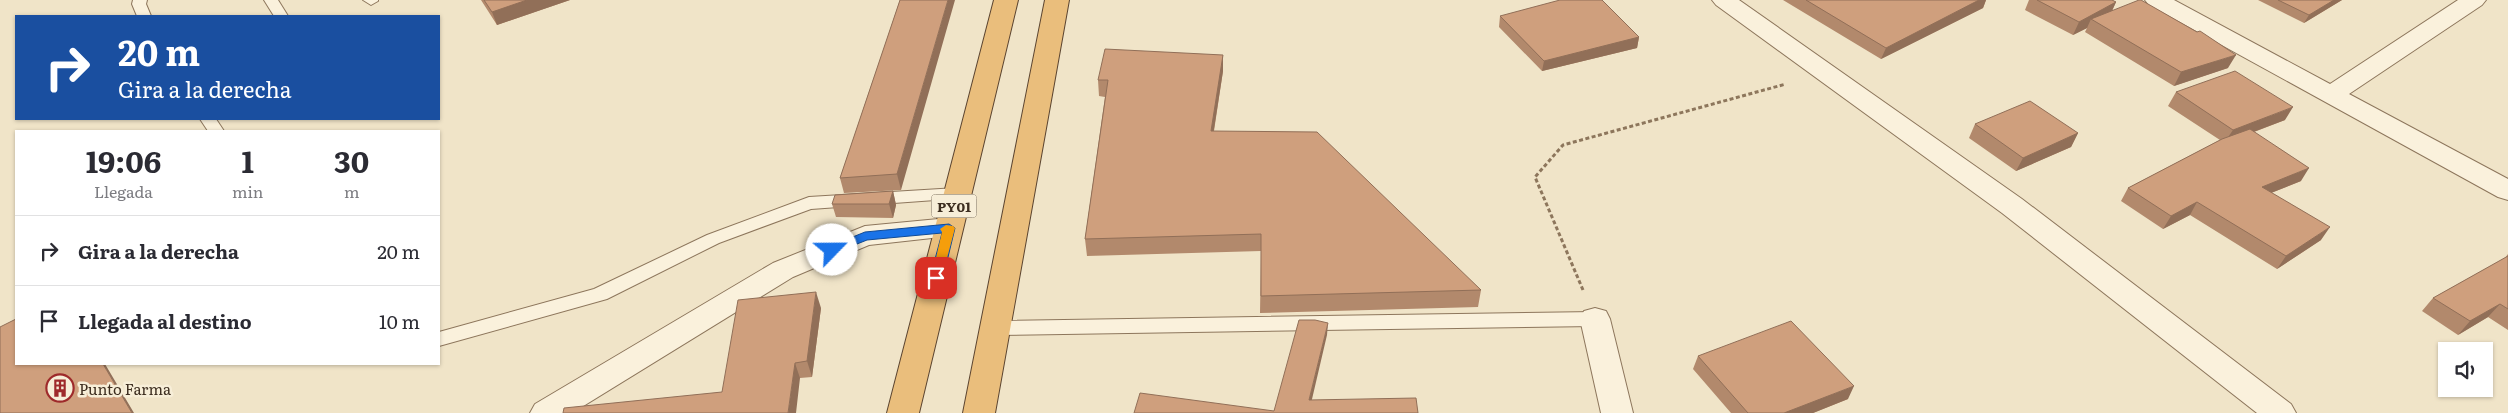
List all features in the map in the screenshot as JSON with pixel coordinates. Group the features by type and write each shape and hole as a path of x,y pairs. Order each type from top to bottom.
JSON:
{"highway":[{"name":"PY01","path":"903,413 1006,0"},
{"path":"980,413 994,328 1057,0"}],"street":[{"path":"1724,0 2012,206 2280,413"},
{"path":"2157,0 2508,191"},
{"path":"2330,95 2474,0"},
{"path":"546,413 783,270 865,236 949,228"},
{"path":"1595,319 1617,413"}],"lane":[{"path":"140,0 138,4 144,15"},
{"path":"271,0 279,15"},
{"path":"440,339 600,294 713,239 808,203 957,194"},
{"path":"994,328 1595,319"}],"path":[{"path":"1595,319 1535,177 1563,145 1828,73"}],"building":[{"path":"484,0 527,0 492,12"},
{"path":"900,0 948,0 897,174 840,178"},
{"path":"1560,0 1602,0 1639,37 1544,61 1500,16"},
{"path":"1806,0 1979,0 1886,48"},
{"path":"2037,0 2112,0 2116,2 2079,22"},
{"path":"2139,0 2197,32 2200,31 2236,55 2181,72 2091,19"},
{"path":"2278,0 2334,0 2309,15"},
{"path":"1105,49 1223,55 1211,131 1317,132 1481,290 1261,296 1261,234 1085,239 1108,80 1098,80"},
{"path":"2235,71 2293,107 2233,130 2176,92"},
{"path":"2030,101 2078,133 2023,158 1975,124"},
{"path":"2250,129 2309,168 2262,187 2330,227 2286,256 2197,202 2171,216 2128,188 2222,139"},
{"path":"893,191 889,204 832,204 835,195"},
{"path":"2508,256 2508,309 2500,304 2470,321 2433,298"},
{"path":"816,292 807,361 795,363 788,413 563,413 564,408 722,392 738,300"},
{"name":"Punto Farma","path":"15,320 15,365 104,365 132,413 0,413 0,327"},
{"path":"1299,320 1315,320 1328,323 1309,400 1416,398 1418,413 1134,413 1140,393 1274,411"},
{"path":"1791,321 1854,386 1784,413 1748,413 1698,356"}],"slow traffic":[{"path":"942,258 949,228 946,229"}],"place":[{"name":"Punto Farma","path":"60,388"}],"route":[{"path":"832,250 865,236 949,228 936,278"}]}
